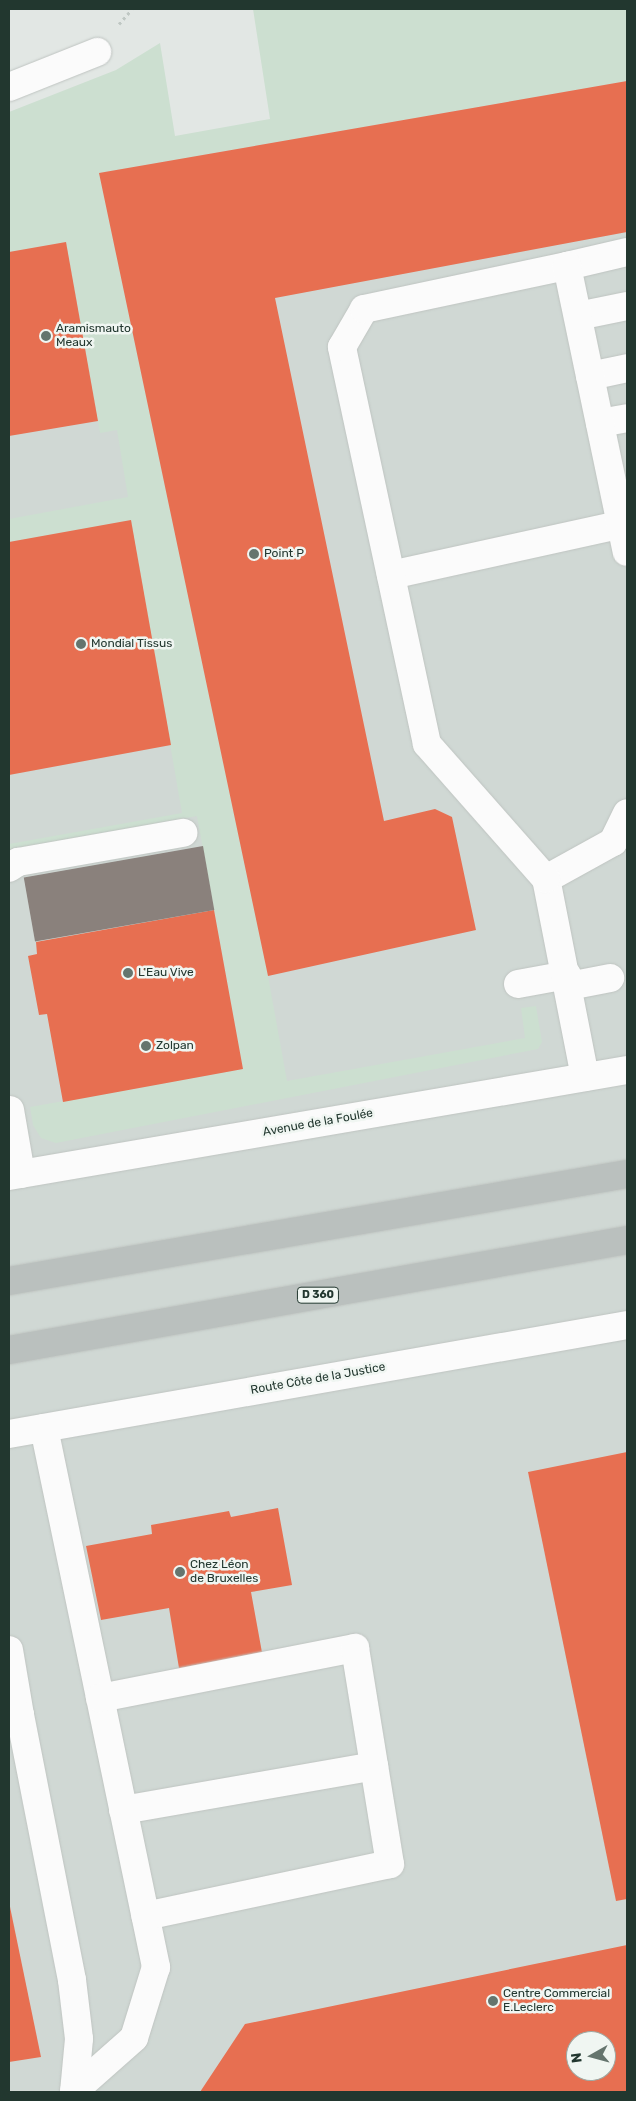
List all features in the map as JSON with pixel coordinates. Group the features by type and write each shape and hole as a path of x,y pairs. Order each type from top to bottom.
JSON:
{"highway":[{"path":"9,1281 627,1174"},
{"name":"D 360","path":"9,1350 627,1240"}],"street":[{"path":"9,87 96,52"},
{"path":"585,1077 568,980 546,879 427,744 342,347 364,309 627,252"},
{"path":"567,266 600,423 618,465 622,524 627,552"},
{"path":"578,316 627,306"},
{"path":"590,376 627,368"},
{"path":"600,423 627,418"},
{"path":"391,575 622,524"},
{"path":"546,879 613,842 627,813"},
{"path":"9,868 18,862 183,833"},
{"path":"518,984 610,978"},
{"name":"Avenue de la Foulée","path":"15,1175 627,1070"},
{"path":"10,1110 15,1175"},
{"name":"Route Côte de la Justice","path":"9,1434 627,1325"},
{"path":"44,1428 156,1967 134,2038 74,2092"},
{"path":"100,1698 355,1648 390,1864 145,1916"},
{"path":"9,1650 14,1716 72,1980 79,2039 74,2092"},
{"path":"123,1810 374,1766"}],"shaded area":[{"path":"627,60 627,2092 9,2092 9,190"}],"green space":[{"path":"253,9 627,9 627,81 99,173 268,976 287,1081 525,1038 521,1008 536,1006 542,1042 538,1049 56,1143 41,1138 33,1125 30,1107 243,1069 197,816 9,850 9,844 182,813 131,521 9,542 9,519 128,497 117,430 100,433 66,242 9,252 9,112 116,70 160,43 175,136 270,119"}],"building: Commerces":[{"name":"Point P","path":"627,81 627,232 275,298 384,821 435,809 452,817 476,930 268,976 99,173"},
{"name":"Aramismauto Meaux","path":"66,242 98,421 9,436 9,252"},
{"name":"Mondial Tissus","path":"131,520 171,745 9,775 9,542"},
{"path":"214,910 243,1069 63,1102 47,1014 39,1015 28,956 37,954 36,942"},
{"path":"627,1452 627,1899 616,1901 528,1472"},
{"path":"278,1508 292,1585 251,1592 263,1658 180,1674 169,1608 101,1620 86,1546 152,1534 151,1525 229,1511 231,1517"},
{"path":"9,1902 41,2057 9,2062"},
{"name":"Centre Commercial E.Leclerc","path":"627,1945 627,2092 200,2092 245,2024"}],"building: Industrie":[{"path":"203,846 214,910 35,942 24,878"}],"place":[{"name":"Aramismauto Meaux","path":"46,336"},
{"name":"Point P","path":"254,554"},
{"name":"Mondial Tissus","path":"81,644"},
{"name":"L'Eau Vive","path":"128,973"},
{"name":"Zolpan","path":"146,1046"},
{"name":"Chez Léon de Bruxelles","path":"180,1572"},
{"name":"Centre Commercial E.Leclerc","path":"493,2001"}]}
